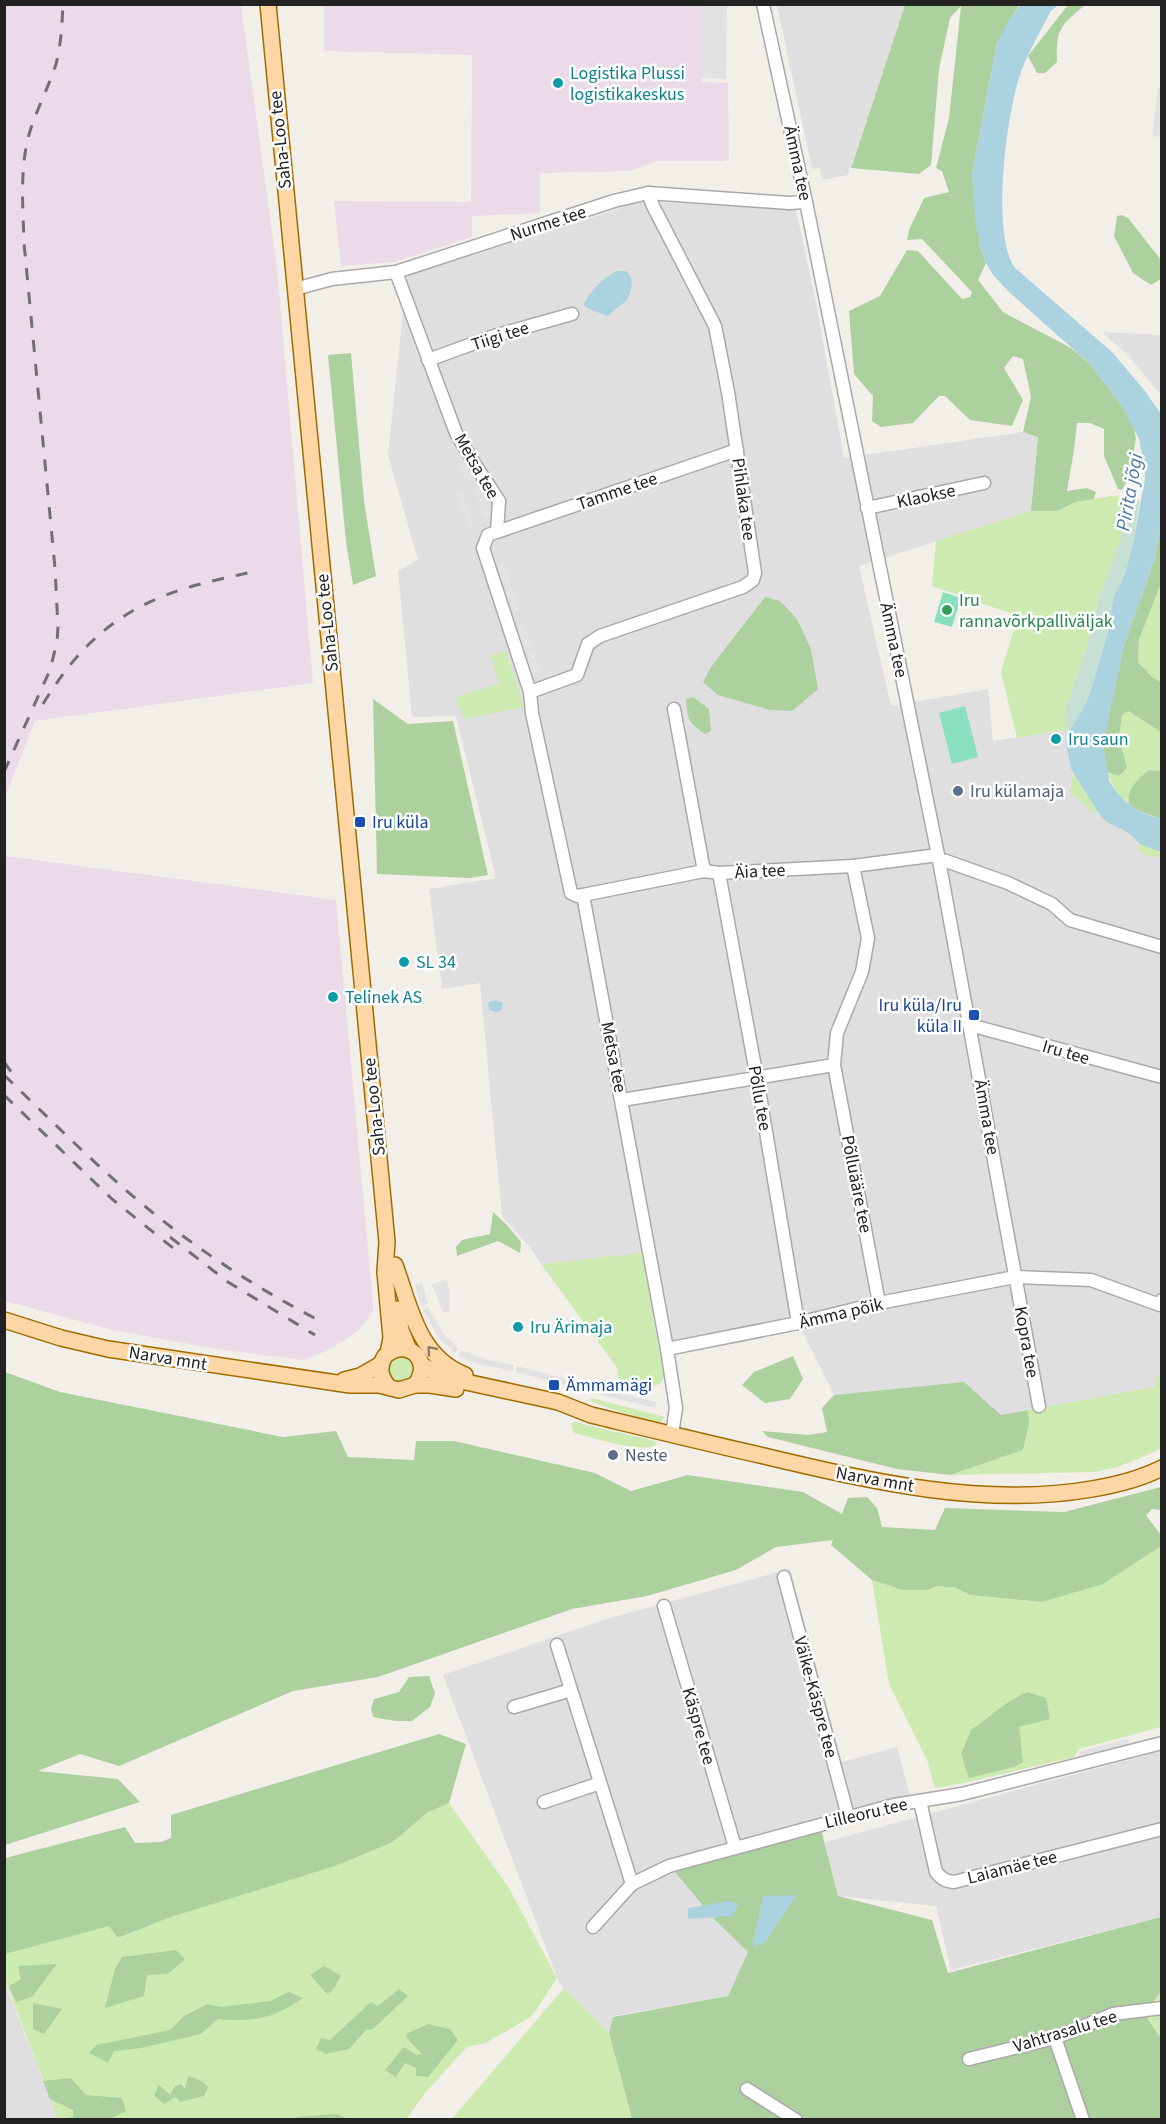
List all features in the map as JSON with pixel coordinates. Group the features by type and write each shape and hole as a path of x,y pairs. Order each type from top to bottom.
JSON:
{"main road":[{"name":"Saha-Loo tee","path":"268,4 387,1242 385,1272 391,1338 384,1359"},
{"name":"Saha-Loo tee","path":"387,1242 395,1264 401,1330 409,1350"},
{"path":"395,1264 417,1329 434,1353 457,1372 519,1393"},
{"name":"Narva mnt","path":"4,1320 61,1338 181,1361 350,1385 388,1386 399,1390 415,1385 451,1388 498,1397 555,1413 591,1415"},
{"name":"Narva mnt","path":"335,1382 360,1376 398,1349 409,1350 418,1357 422,1365 442,1377 558,1402 591,1415 856,1477 940,1490 1048,1495 1125,1482 1161,1468"},
{"path":"384,1359 381,1376 388,1386"},
{"path":"415,1385 421,1375 422,1365"}],"street":[{"name":"Ämma tee","path":"763,4 806,202 939,857 1015,1277"},
{"name":"Nurme tee","path":"295,289 332,279 396,272 603,205 648,193 789,203 806,202"},
{"name":"Pihlaka tee","path":"530,692 577,675 588,644 600,636 743,587 753,580 755,573 737,450 715,326 648,193"},
{"name":"Metsa tee","path":"396,272 456,433 499,501 497,531 488,535 483,548 530,692 532,713 571,893 577,896 583,895 667,1349 675,1408 672,1434"},
{"name":"Tiigi tee","path":"429,360 494,336 572,314"},
{"name":"Tamme tee","path":"497,531 737,450"},
{"name":"Klaokse","path":"867,508 984,483"},
{"path":"675,709 704,871"},
{"name":"Äia tee","path":"583,895 704,871 719,873 854,866 939,857 1008,883 1052,904 1070,920 1161,947"},
{"name":"Põlluääre tee","path":"854,866 868,938 862,972 837,1033 834,1065 879,1304"},
{"name":"Põllu tee","path":"719,873 757,1078 798,1323"},
{"name":"Iru tee","path":"970,1025 1161,1077"},
{"path":"622,1100 834,1065"},
{"name":"Ämma põik","path":"667,1349 1015,1277 1090,1280 1161,1302"},
{"name":"Kopra tee","path":"1015,1277 1039,1406"},
{"name":"Väike-Käspre tee","path":"784,1577 848,1816"},
{"name":"Käspre tee","path":"664,1605 735,1847"},
{"path":"557,1645 632,1884"},
{"path":"514,1707 571,1690"},
{"name":"Lilleoru tee","path":"593,1927 632,1884 669,1866 848,1816 894,1805 962,1794 1161,1743"},
{"path":"544,1802 600,1783"},
{"name":"Laiamäe tee","path":"920,1801 936,1872 942,1880 948,1882 1161,1829"},
{"name":"Vahtrasalu tee","path":"969,2059 1055,2038 1113,2014 1161,2008"},
{"path":"1055,2038 1083,2120"},
{"path":"747,2089 796,2120"}],"shaded area":[{"path":"5,4 241,5 277,268 313,683 35,721 5,797"},
{"path":"324,5 702,5 702,82 728,83 729,159 725,161 657,161 630,171 540,173 540,213 472,216 472,237 394,262 341,266 334,201 471,202 472,55 324,51"},
{"path":"702,5 727,5 726,79 702,78"},
{"path":"777,5 905,5 848,175 822,180 820,168 812,169"},
{"path":"1158,87 1161,87 1161,137 1152,136"},
{"path":"641,201 796,210 815,297 844,458 1023,432 1038,437 1031,511 859,566 891,706 988,689 993,741 1069,731 1066,743 1071,769 1097,811 1105,821 1127,832 1140,844 1161,852 1162,1368 1154,1387 1001,1415 964,1383 834,1395 798,1323 667,1349 648,1253 541,1264 529,1246 502,1216 480,983 442,989 429,889 496,878 456,716 412,717 398,571 418,560 388,455 407,275"},
{"path":"1102,332 1161,335 1161,395 1127,354"},
{"path":"462,451 472,479 465,482 455,453"},
{"path":"481,487 491,516 484,518 475,490"},
{"path":"462,490 475,529 469,531 456,492"},
{"path":"504,561 520,610 514,612 497,563"},
{"path":"524,622 532,648 525,650 517,624"},
{"path":"533,651 540,672 534,674 527,653"},
{"path":"5,856 336,900 373,1303 373,1311 359,1330 331,1349 304,1360 217,1349 112,1330 5,1301"},
{"path":"447,1280 450,1311 443,1312 432,1284"},
{"path":"422,1283 428,1304 421,1306 415,1285"},
{"path":"428,1307 443,1333 459,1349 455,1353 438,1337 423,1310"},
{"path":"461,1350 485,1359 514,1365 513,1371 479,1364 458,1356"},
{"path":"517,1366 582,1383 580,1389 516,1372"},
{"path":"588,1385 656,1402 655,1408 587,1391"},
{"path":"790,1569 842,1762 897,1747 910,1796 676,1872 716,1921 748,1952 728,1996 613,2016 609,2033 559,1983 443,1675 606,1619"},
{"path":"1128,1739 1130,1747 1077,1760 1080,1751"},
{"path":"1161,1751 1161,1917 951,1970 936,1906 838,1896 825,1842"},
{"path":"4,1980 43,2081 58,2119 5,2119"}],"green space":[{"path":"905,5 1019,5 997,43 972,174 980,246 986,263 978,280 1003,312 1071,348 1091,365 1122,406 1133,424 1136,439 1128,479 1122,490 1118,489 1104,456 1104,429 1090,423 1077,423 1067,491 1087,488 1096,492 1094,499 1076,502 1057,511 1031,511 1038,437 1023,432 1031,397 1023,359 1013,356 1004,368 1023,400 1012,426 970,420 945,396 939,396 913,423 881,427 872,421 873,396 854,374 849,311 880,296 907,250 918,251 962,299 970,297 972,292 922,239 907,240 909,230 924,198 949,192 942,171 936,168 949,118 961,6 950,18 939,69 931,165 919,174 851,168"},
{"path":"1068,5 1085,5 1061,29 1057,42 1057,62 1045,73 1037,73 1028,56"},
{"path":"1122,215 1128,218 1161,260 1161,279 1151,285 1133,273 1114,236 1117,216"},
{"path":"351,353 364,501 376,576 353,585 346,542 328,355"},
{"path":"1111,496 1131,497 1140,501 1132,508 1101,592 1086,649 1065,711 1069,731 1017,738 1001,672 1018,616 932,586 936,541 1031,511 1057,511 1076,502"},
{"path":"1140,501 1132,548 1125,573 1113,599 1107,635 1090,693 1069,731 1065,711 1086,649 1101,592 1132,508"},
{"path":"1161,527 1161,583 1139,640 1138,662 1153,678 1161,682 1161,732 1128,711 1122,715 1119,738 1127,768 1119,776 1107,772 1103,745 1124,646 1154,560"},
{"path":"1161,583 1161,682 1153,678 1138,662 1139,640"},
{"name":"Iru rannavõrkpalliväljak","path":"943,592 961,598 952,627 934,622"},
{"path":"765,597 780,601 797,619 811,649 818,689 792,711 770,710 718,695 703,682 711,667"},
{"path":"506,651 524,707 464,719 455,697 499,684 491,655"},
{"path":"693,697 709,709 711,731 705,734 695,727 688,716 686,699"},
{"path":"373,699 408,724 453,721 488,875 470,878 377,874"},
{"path":"965,706 978,757 952,764 939,713"},
{"path":"1127,711 1161,732 1161,771 1149,770 1128,799 1129,804 1116,790 1107,772 1119,776 1126,768 1119,738 1122,715"},
{"path":"1149,770 1161,771 1161,818 1139,811 1129,804 1131,789"},
{"path":"1076,774 1097,811 1092,812 1069,791 1071,776"},
{"path":"1140,844 1161,852 1161,858 1146,855 1138,850"},
{"path":"493,1212 521,1242 520,1253 498,1241 457,1256 456,1247 462,1240 490,1234"},
{"path":"642,1253 664,1377 660,1384 645,1386 621,1381 617,1375 618,1369 541,1264"},
{"path":"401,1356 411,1360 415,1370 411,1380 401,1384 391,1380 387,1370 391,1360"},
{"path":"793,1356 803,1379 790,1399 765,1403 742,1385 754,1372"},
{"path":"1161,1368 1161,1449 1118,1467 1095,1472 950,1475 1023,1450 1029,1424 1028,1410 1154,1387"},
{"path":"5,1372 60,1392 283,1437 336,1431 348,1457 414,1460 416,1441 454,1441 595,1473 631,1491 688,1475 803,1492 842,1514 848,1498 867,1497 877,1508 882,1527 935,1530 945,1508 1064,1512 1161,1487 1161,1510 1152,1509 1146,1515 1161,1535 1161,1546 1103,1584 1042,1602 970,1595 956,1588 938,1586 928,1590 903,1590 872,1580 831,1545 833,1540 776,1547 736,1570 647,1596 572,1609 378,1677 293,1691 119,1766 80,1754 38,1771 118,1779 140,1802 5,1845"},
{"path":"964,1382 1001,1415 1028,1410 1029,1424 1023,1450 950,1475 897,1469 768,1437 762,1431 808,1435 827,1432 822,1408 834,1395"},
{"path":"591,1398 665,1417 659,1423 614,1410 590,1401"},
{"path":"574,1422 655,1441 656,1445 629,1446 574,1433 571,1424"},
{"path":"1161,1546 1161,1727 1079,1749 1074,1757 935,1788 927,1760 889,1684 872,1580 903,1590 928,1590 938,1586 956,1588 970,1595 1042,1602"},
{"path":"429,1676 435,1693 430,1707 412,1721 373,1717 371,1709 374,1699 399,1692 409,1677"},
{"path":"1027,1692 1046,1698 1050,1719 1019,1727 1023,1762 1014,1767 969,1778 961,1754 971,1730 1007,1703"},
{"path":"439,1734 466,1744 449,1803 427,1813 393,1842 335,1866 171,1917 118,1938 109,1926 5,1954 5,1858 125,1827 135,1843 161,1842 171,1838 171,1815"},
{"path":"449,1803 509,1888 557,1978 532,2016 486,2043 467,2047 425,2093 406,2120 58,2119 5,1980 5,1954 109,1925 119,1938 171,1917 393,1842 427,1813"},
{"path":"821,1829 838,1896 932,1920 948,1973 1161,1917 1161,1992 1144,2013 1161,2036 1161,2119 632,2119 609,2033 613,2017 728,1996 748,1952 716,1921 675,1872 738,1849"},
{"path":"176,1950 185,1959 168,1974 147,1975 144,1996 105,2008 115,1969 122,1957"},
{"path":"57,1964 32,1997 16,2002 9,1986 21,1979 18,1966"},
{"path":"324,1966 341,1976 333,1990 327,1994 310,1975"},
{"path":"564,1988 609,2033 632,2120 451,2120"},
{"path":"399,1989 408,1996 373,2029 366,2030 349,2049 326,2054 316,2049 321,2038 330,2040 371,2002 378,2006"},
{"path":"289,1992 303,1998 282,2011 263,2018 218,2019 201,2034 141,2048 114,2051 108,2063 89,2053 96,2045 170,2030 184,2016 207,2004 221,2007 270,2001"},
{"path":"1161,1992 1161,2036 1159,2037 1144,2013"},
{"path":"33,2003 62,2009 44,2034 33,2029"},
{"path":"428,2024 450,2029 458,2040 428,2077 416,2076 416,2068 405,2063 396,2077 385,2070 404,2047 417,2055 422,2054 406,2037 408,2033"},
{"path":"188,2076 202,2081 208,2087 204,2096 180,2102 175,2097 164,2104 154,2095 159,2085 170,2095 175,2086 181,2084 185,2089"},
{"path":"71,2078 86,2095 122,2098 126,2111 110,2119 59,2119 73,2117 73,2110 50,2099 43,2081"},
{"path":"336,2114 349,2119 291,2119 298,2117"}],"water":[{"path":"1020,5 1058,5 1051,11 1036,40 1016,87 1007,140 1002,200 1003,228 1008,251 1015,268 1112,352 1161,414 1161,527 1154,560 1124,646 1103,745 1109,781 1116,791 1139,811 1161,818 1161,852 1140,844 1127,832 1105,821 1071,769 1066,743 1069,731 1090,693 1107,635 1113,599 1125,573 1132,548 1145,479 1139,439 1122,406 1091,365 993,275 980,246 975,218 972,174 997,43"},
{"path":"617,271 626,271 631,277 632,287 626,302 607,316 585,307 584,304 594,289"},
{"path":"496,1000 503,1003 502,1010 496,1012 489,1010 488,1002"},
{"path":"797,1895 766,1941 754,1947 763,1896"},
{"path":"730,1901 738,1904 733,1916 688,1919 688,1908"}],"railway":[{"path":"4,772 50,670 57,642 55,568 24,243 23,185 27,142 58,57 63,4"},
{"path":"43,704 81,653 110,626 127,614 177,591 256,571"},
{"path":"4,1062 17,1080"},
{"path":"4,1075 95,1163 172,1228 234,1272 322,1322"},
{"path":"4,1095 112,1199 173,1248"},
{"path":"170,1237 228,1282 315,1335"}],"place":[{"name":"Logistika Plussi logistikakeskus","path":"558,83"},
{"name":"Iru rannavõrkpalliväljak","path":"947,610"},
{"name":"Iru saun","path":"1056,739"},
{"name":"Iru külamaja","path":"958,791"},
{"name":"Iru küla","path":"360,822"},
{"name":"SL 34","path":"404,962"},
{"name":"Telinek AS","path":"333,997"},
{"name":"Iru küla/Iru küla II","path":"974,1015"},
{"name":"Iru Ärimaja","path":"518,1327"},
{"name":"Ämmamägi","path":"554,1385"},
{"name":"Neste","path":"613,1455"}],"water label":[{"name":"Pirita jõgi","path":"1129,492"}]}
